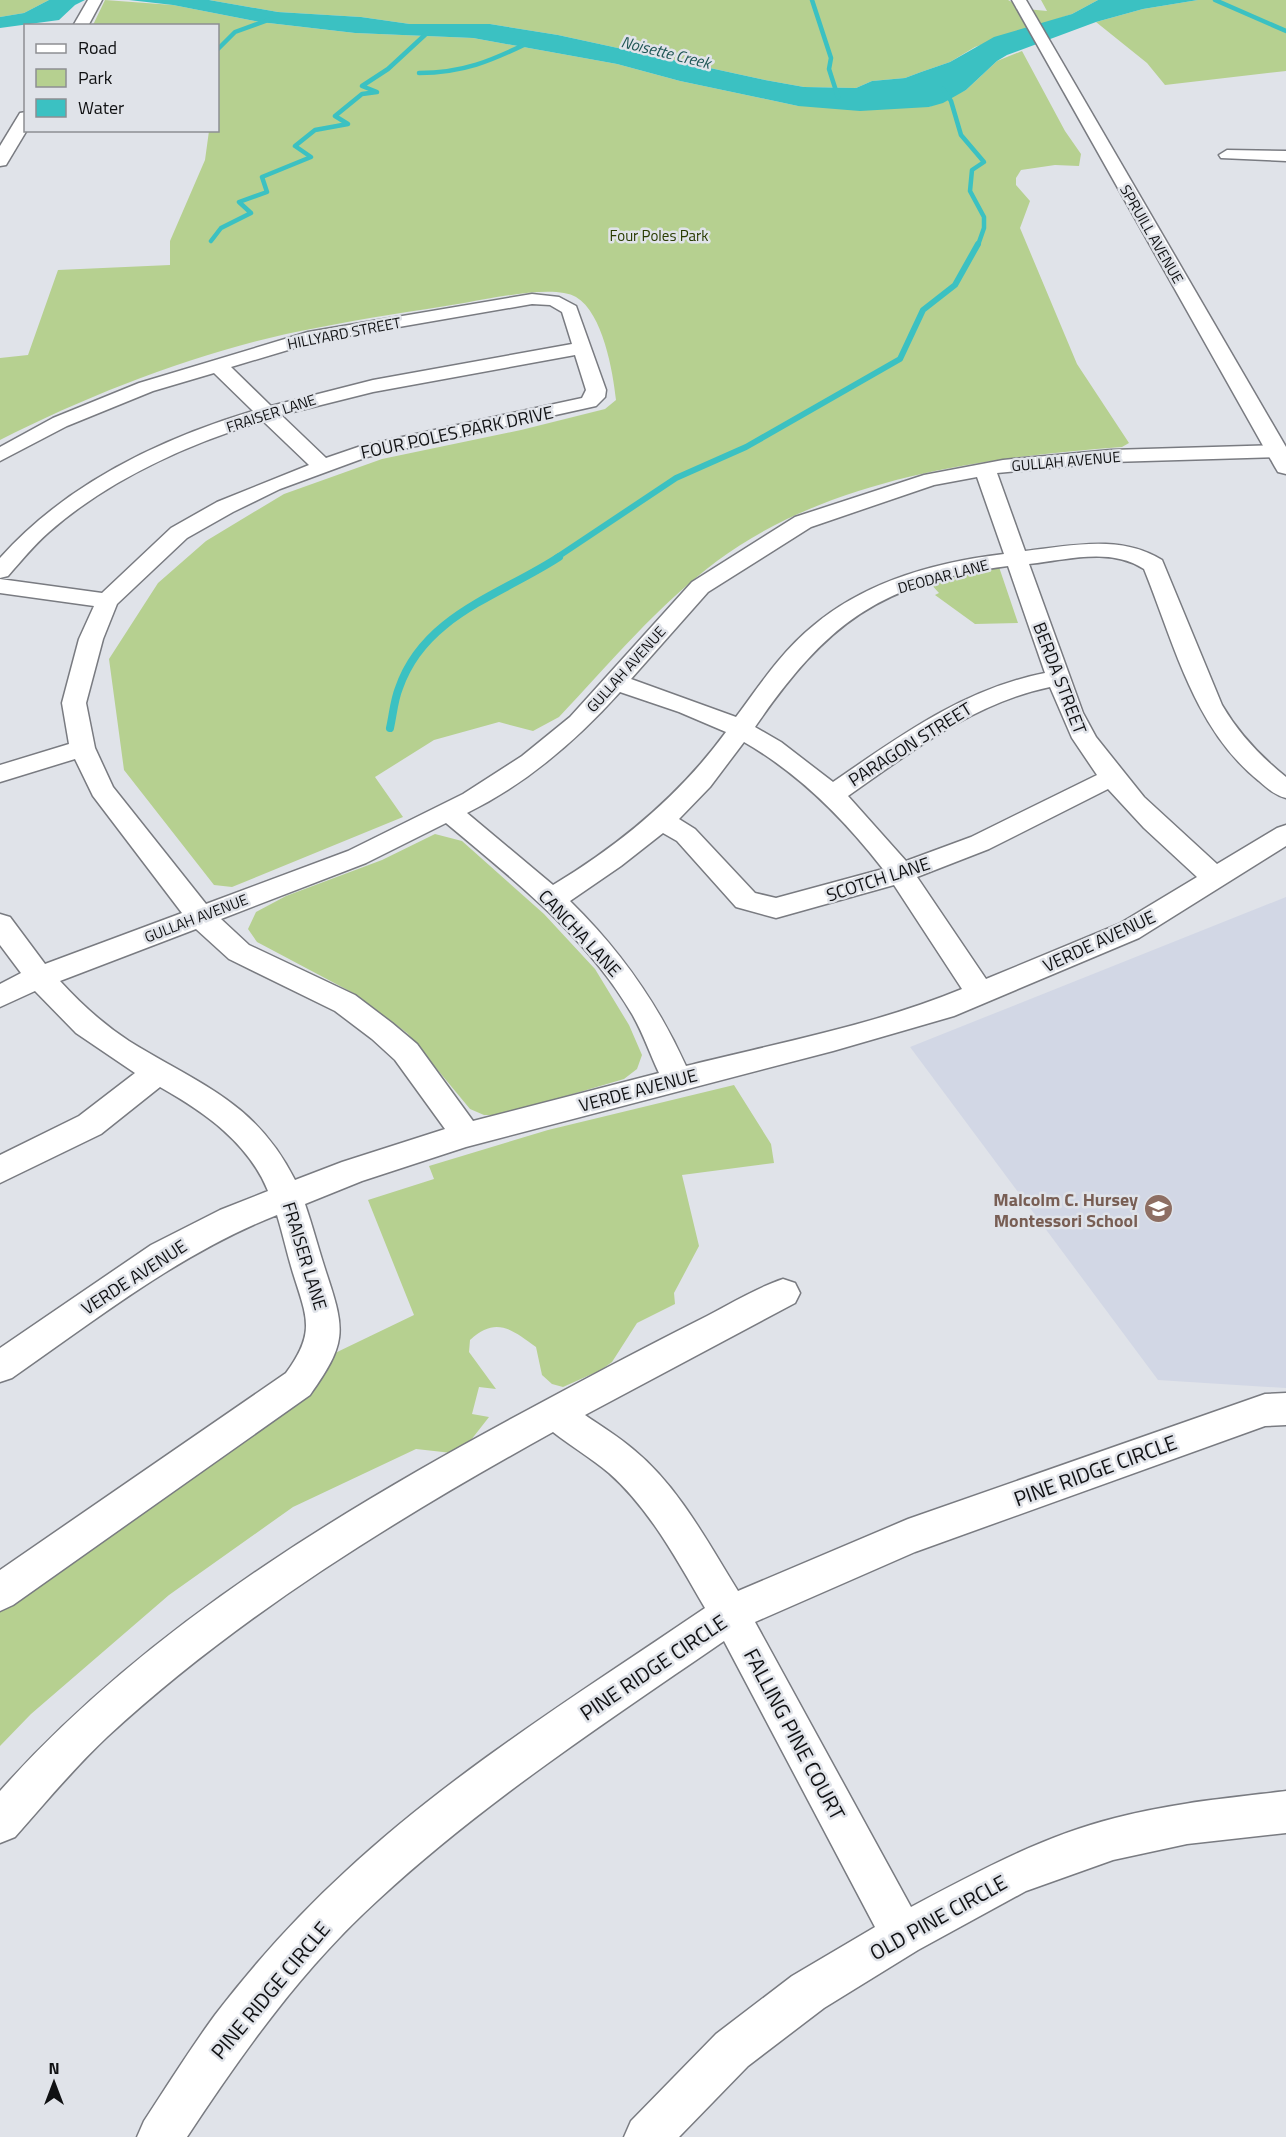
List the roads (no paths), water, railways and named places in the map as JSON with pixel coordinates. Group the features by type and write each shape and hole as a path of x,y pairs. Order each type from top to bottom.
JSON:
{"street":[{"name":"SPRUILL AVENUE","path":"1021,3 1282,459"},
{"path":"81,24 92,4"},
{"path":"0,161 24,120"},
{"path":"1227,155 1286,156"},
{"name":"HILLYARD STREET","path":"0,455 60,422 146,387 315,336 532,299 563,303 570,310 596,390 595,398 589,402"},
{"name":"FRAISER LANE","path":"0,571 46,524 81,498 171,449 267,413 329,395 582,348"},
{"path":"217,365 322,466"},
{"name":"FOUR POLES PARK DRIVE","path":"466,1135 420,1069 406,1052 382,1031 345,1003 239,952 200,916 102,790 82,748 74,703 85,657 106,601 179,533 225,507 361,452 405,440 589,402"},
{"name":"GULLAH AVENUE","path":"0,996 41,977 357,857 449,812 531,762 579,722 700,587 803,522 862,500 931,479 1058,459 1282,459"},
{"name":"BERDA STREET","path":"985,470 1059,678 1084,741 1112,779 1176,844 1215,878"},
{"name":"DEODAR LANE","path":"552,899 619,857 662,821 701,782 742,731 801,649 842,615 907,583 951,570 1016,558 1110,550 1140,555 1154,565 1210,705 1224,730 1255,765 1286,790"},
{"path":"0,586 106,601"},
{"name":"PARAGON STREET","path":"831,795 951,715 1005,689 1059,678"},
{"path":"615,682 688,706 742,731 782,754 831,795 863,826 903,873 980,993"},
{"path":"0,774 82,748"},
{"name":"SCOTCH LANE","path":"662,821 686,836 746,900 776,908 903,873 979,844 1084,789 1112,779"},
{"name":"CANCHA LANE","path":"449,812 552,899 602,951 643,1007 678,1080"},
{"name":"VERDE AVENUE","path":"0,1367 163,1254 231,1219 353,1171 466,1135 944,1008 1129,931 1286,834"},
{"name":"FRAISER LANE","path":"0,924 17,950 41,977 99,1035 216,1106 248,1133 266,1154 287,1197 324,1318 322,1340 312,1365 298,1384 0,1592"},
{"path":"0,1170 90,1125 158,1072"},
{"path":"0,1822 93,1723 169,1658 242,1603 322,1548 554,1413 783,1293"},
{"name":"PINE RIDGE CIRCLE","path":"160,2137 231,2031 288,1962 361,1886 440,1818 523,1755 730,1614 908,1537 1264,1410 1286,1409"},
{"name":"FALLING PINE COURT","path":"554,1413 622,1462 648,1489 685,1539 730,1614 903,1935"},
{"name":"OLD PINE CIRCLE","path":"647,2137 732,2050 808,1992 903,1935 1015,1874 1113,1839 1187,1822 1286,1812"}],"water":[{"path":"49,0 85,0 75,5 59,20 0,28 0,17 24,13"},
{"path":"129,0 209,0 278,12 361,17 410,24 490,24 558,35 804,87 856,88 872,81 905,78 950,62 994,37 1072,14 1098,0 1198,0 1143,9 1096,22 1007,55 997,61 966,90 943,103 929,107 860,111 798,106 680,81 617,64 473,38 355,33 260,22 173,5"}],"waterway":[{"path":"812,0 831,58 829,69 838,97"},
{"path":"1215,0 1286,31"},
{"path":"219,48 235,32 271,19"},
{"path":"211,241 221,228 251,213 239,202 267,192 262,177 311,157 295,146 315,130 348,124 335,116 362,94 377,92 362,86 388,69 427,33"},
{"path":"419,73 449,71 476,65 530,42"},
{"path":"943,89 951,101 961,135 984,162 972,170 970,191 984,217 984,228 978,245"},
{"path":"556,558 676,478 746,447 900,359 923,310 955,285 978,244"},
{"path":"390,728 399,688 411,663 426,642 445,624 467,609 559,557"}],"place":[{"name":"Malcolm C. Hursey Montessori School","path":"1159,1209"}],"water label":[{"name":"Noisette Creek","path":"666,52"}],"park label":[{"name":"Four Poles Park","path":"659,235"}]}
